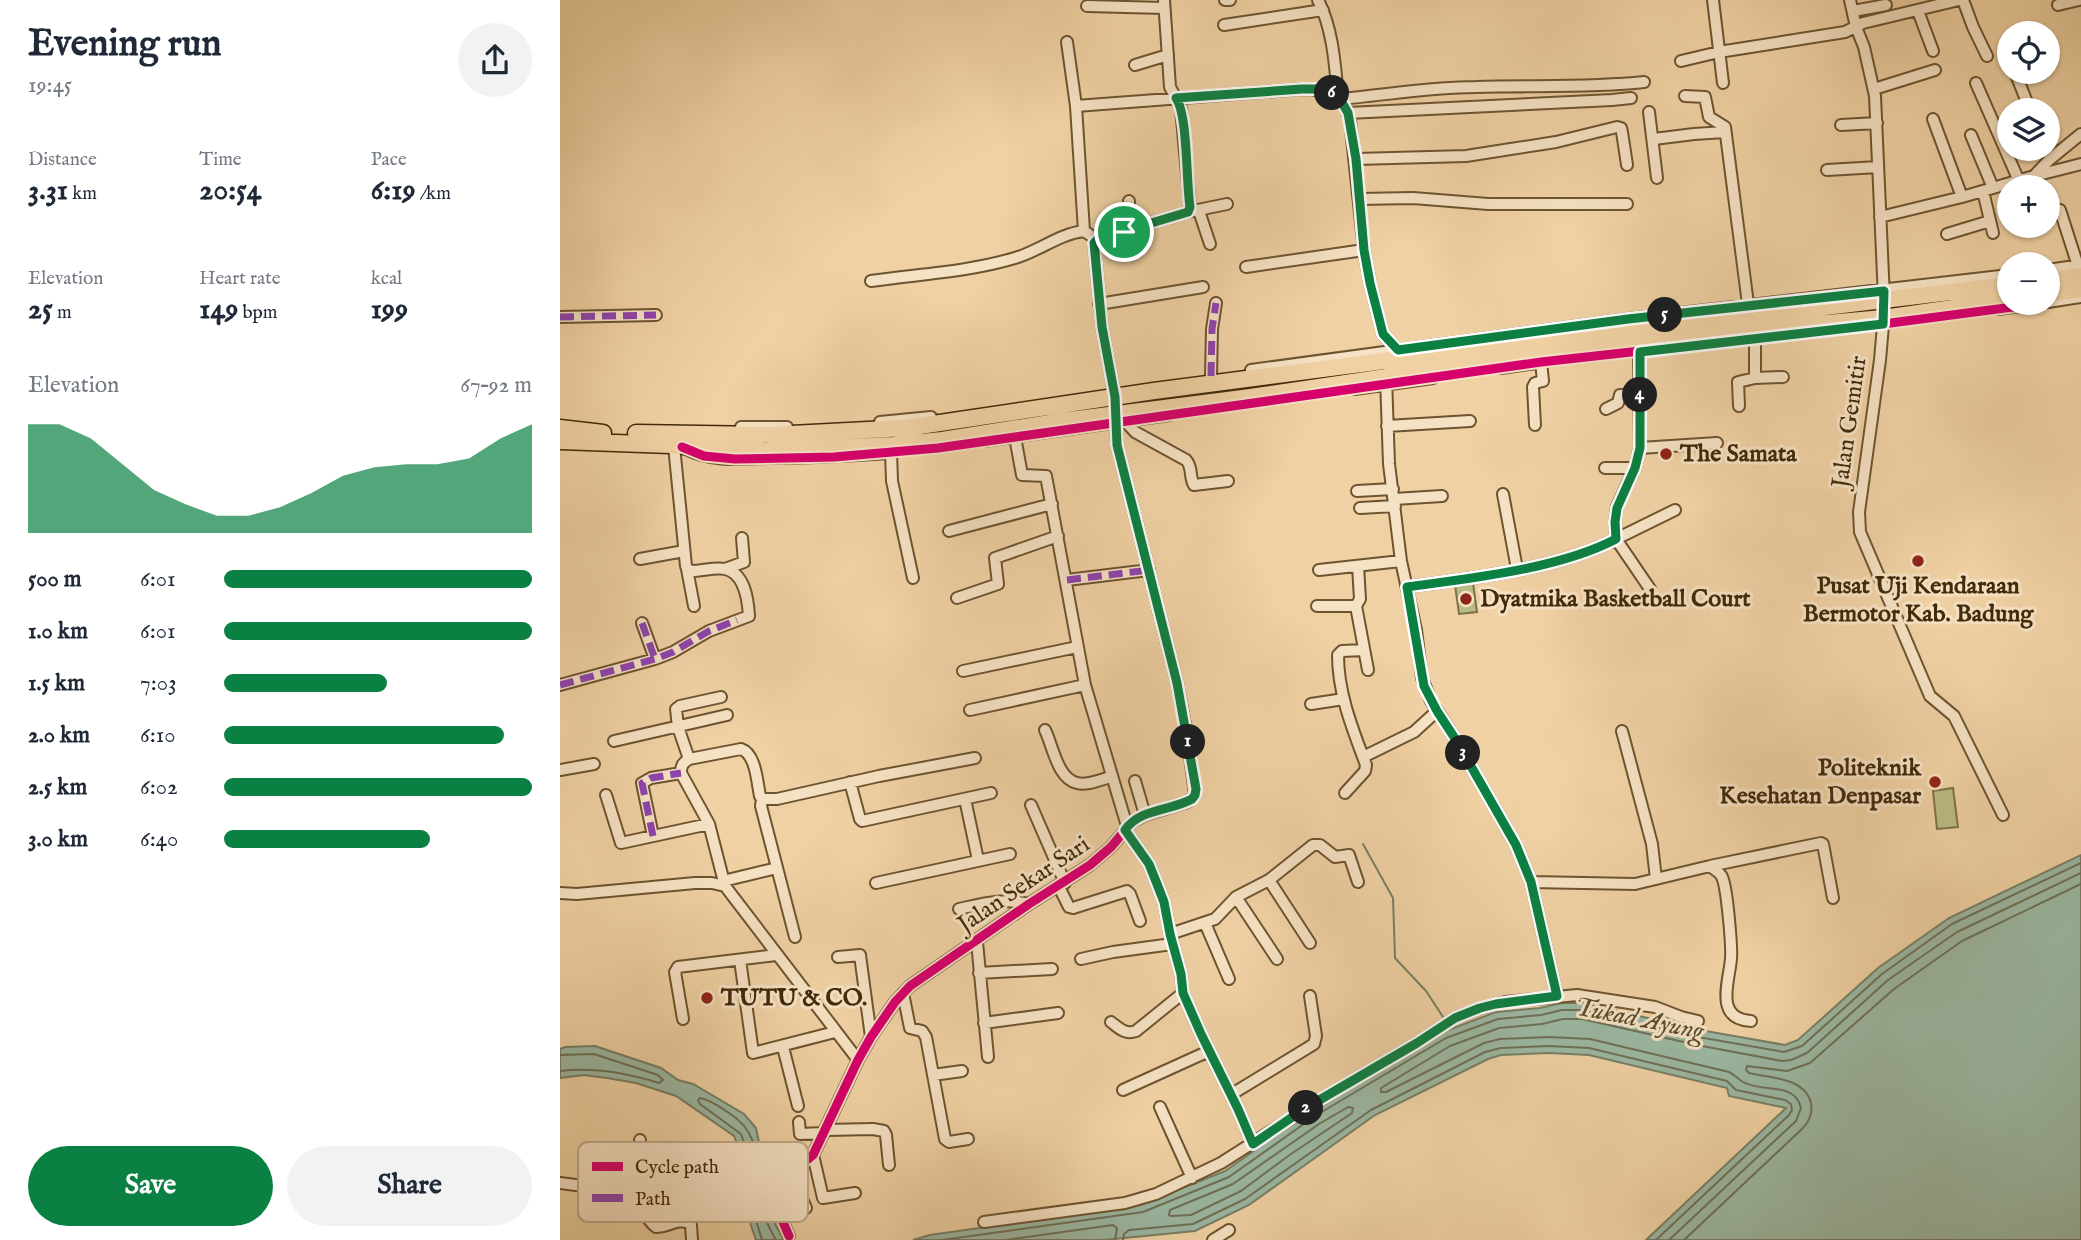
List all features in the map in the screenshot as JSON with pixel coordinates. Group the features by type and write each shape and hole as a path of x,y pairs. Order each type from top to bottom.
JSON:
{"highway":[{"path":"2060,276 2080,269"},
{"path":"560,428 760,452 894,445 1062,421 1120,420 1386,381 1470,357 1628,325 1777,312 1884,296 1997,286"},
{"path":"2060,292 2081,289"},
{"path":"560,441 673,442 943,425 1114,394 1308,367 1639,349 1755,330 1883,321 1997,302"}],"street":[{"path":"1713,0 1723,83"},
{"path":"1681,61 1719,52 1844,32 1941,2 1961,0 1987,56"},
{"path":"2058,5 2079,0"},
{"path":"1087,6 1164,4 1170,87 1179,102 1190,207 1210,244"},
{"path":"1224,25 1321,5 1334,54 1339,98 1348,113 1356,159 1364,250 1383,334 1398,350"},
{"path":"1852,6 1886,5"},
{"name":"Jalan Gemitir","path":"1852,6 1862,26 1874,89 1884,296 1859,512 1860,532 1930,696 1954,716 2003,815"},
{"path":"1918,11 1933,51"},
{"path":"1067,42 1076,106 1084,231"},
{"path":"1135,65 1168,55"},
{"path":"1874,89 1935,71"},
{"path":"1076,106 1302,89 1326,91 1339,98 1474,86 1617,85 1644,82"},
{"path":"1976,83 2016,175"},
{"path":"1685,96 1705,97 1709,117 1725,127 1748,304"},
{"path":"1348,113 1631,98"},
{"path":"1649,112 1657,178"},
{"path":"1933,119 1962,197"},
{"path":"1841,125 1877,123"},
{"path":"1356,159 1466,156 1556,142 1617,127 1621,128 1622,132 1626,165"},
{"path":"1654,139 1725,132"},
{"path":"2060,151 2081,134"},
{"path":"1971,135 1988,189 1993,233"},
{"path":"2035,175 2049,161"},
{"path":"2056,161 2062,169"},
{"path":"2038,175 2081,164"},
{"path":"1827,170 1878,167"},
{"path":"1880,217 1997,187"},
{"path":"1359,199 1413,198 1481,204 1627,204"},
{"path":"1124,232 1130,213 1129,201"},
{"path":"871,281 988,265 1018,258 1069,234 1084,231 1094,243 1098,239 1227,204"},
{"path":"2060,210 2080,269 2060,270"},
{"path":"1947,234 1990,222"},
{"name":"Jalan Sekar Sari","path":"813,1155 858,1060 890,1008 903,993 1029,904 1062,885 1101,856 1126,828 1144,815 1187,802 1195,795 1177,683 1117,445 1120,420 1099,304 1094,243"},
{"path":"1246,267 1364,250"},
{"path":"1114,394 1211,376 1308,367 1398,350 1628,325 1748,304 1884,296 1997,277"},
{"path":"1099,304 1203,287"},
{"path":"2060,300 2081,297"},
{"path":"1211,376 1212,329 1216,303"},
{"path":"1557,996 1531,882 1516,845 1437,711 1422,678 1416,630 1401,561 1389,464 1386,381 1997,308"},
{"path":"560,317 656,316"},
{"path":"1755,338 1755,378"},
{"path":"1639,349 1640,448 1635,468 1617,508 1615,522 1616,539 1650,589"},
{"path":"1535,425 1533,387 1535,383 1543,381 1541,362"},
{"path":"1739,406 1738,382 1783,377"},
{"path":"1606,409 1618,403 1620,395 1640,394"},
{"path":"673,442 704,456 735,459 821,458 1015,437 1120,420 1135,432 1186,460 1194,485 1228,481"},
{"path":"1387,426 1470,421"},
{"path":"1015,437 1021,475 1045,475 1085,684 1126,828 1149,864 1164,902 1183,993 1253,1144"},
{"path":"673,442 684,551 695,606"},
{"path":"1640,448 1717,443"},
{"path":"891,452 891,481 913,578"},
{"path":"1605,468 1635,468"},
{"path":"1357,491 1394,498 1442,496"},
{"path":"1503,494 1517,569"},
{"path":"1360,508 1394,498"},
{"path":"949,531 1052,504"},
{"path":"1407,587 1517,569 1577,555 1599,548 1675,510"},
{"path":"957,598 998,584 995,558 1058,536"},
{"path":"687,569 725,569 744,562 742,538"},
{"path":"640,559 684,551"},
{"path":"1319,570 1401,561"},
{"path":"1358,566 1360,599 1356,606 1368,670"},
{"path":"560,685 655,659 709,631 749,616 742,582 733,572 725,569"},
{"path":"1067,580 1149,570"},
{"path":"1317,606 1356,606"},
{"path":"642,623 655,659"},
{"path":"963,671 1077,647"},
{"path":"1345,793 1367,768 1350,723 1338,655 1342,651 1364,650"},
{"path":"971,710 1085,684"},
{"path":"689,759 675,712 680,706 721,697"},
{"path":"1311,704 1344,699"},
{"path":"1363,758 1414,732 1437,711"},
{"path":"614,741 727,715"},
{"path":"1045,730 1060,769 1070,780 1077,784 1111,777"},
{"path":"1622,731 1652,844 1656,879"},
{"path":"795,937 751,756 741,749 689,759 682,764 681,773 709,824 724,883 858,1060"},
{"path":"762,799 777,799 975,758"},
{"path":"560,770 594,764"},
{"path":"653,836 642,783 651,778 681,773"},
{"path":"1135,781 1144,815"},
{"path":"850,782 862,821 991,793"},
{"path":"606,795 621,843 709,824"},
{"path":"965,799 978,860"},
{"path":"1031,805 1069,907 1127,891 1140,921"},
{"path":"1531,882 1635,884 1823,843 1833,898"},
{"path":"1082,959 1171,939 1215,919 1236,898 1269,880 1316,844 1335,857 1349,855 1358,882"},
{"path":"876,883 1010,853"},
{"path":"1710,866 1721,875 1726,895 1731,958 1726,997 1737,1019 1751,1021"},
{"path":"562,897 695,883 724,883 777,868"},
{"path":"1269,880 1310,943"},
{"path":"1236,898 1277,960"},
{"path":"959,909 998,900 1029,904"},
{"path":"1205,923 1229,979"},
{"path":"976,942 988,1057"},
{"path":"682,1019 676,969 678,967 776,955"},
{"path":"838,957 860,955 871,1037"},
{"path":"740,960 753,1053 835,1032"},
{"path":"979,974 1052,969"},
{"path":"903,993 909,1028 922,1031 926,1037 946,1141 968,1139"},
{"path":"1111,1022 1121,1030 1131,1033 1136,1031 1183,993"},
{"path":"984,1222 1142,1200 1192,1178 1253,1144 1335,1090 1455,1018 1480,1008 1577,995 1655,1007 1698,1021"},
{"path":"1232,1094 1314,1044 1316,1036 1310,996"},
{"path":"984,1023 1058,1013"},
{"path":"783,1047 797,1106"},
{"path":"1123,1090 1209,1051"},
{"path":"933,1075 962,1071"},
{"path":"1160,1107 1192,1178"},
{"path":"799,1122 800,1134 873,1129 884,1131 889,1165"},
{"path":"808,1159 813,1155 823,1198 855,1193"},
{"path":"560,1183 578,1185"},
{"path":"650,1222 659,1227 674,1222"},
{"path":"683,1222 691,1225 692,1240"},
{"path":"782,1222 789,1236"},
{"path":"1213,1240 1229,1230"}],"green space":[{"name":"Dyatmika Basketball Court","path":"1473,583 1477,612 1459,614 1455,585"},
{"path":"1953,788 1958,827 1937,829 1933,791"}],"water":[{"name":"Tukad Ayung","path":"2081,855 2081,1240 1646,1240 1786,1108 1729,1096 1727,1088 1589,1055 1549,1053 1501,1055 1488,1059 1375,1115 1249,1205 1195,1231 1104,1240 913,1240 930,1235 1140,1205 1225,1171 1311,1111 1443,1032 1496,1012 1562,1003 1583,1003 1700,1030 1785,1045 1798,1040 1878,968 1949,918"},
{"path":"595,1046 661,1068 678,1080 693,1084 744,1114 756,1128 759,1142 736,1142 734,1136 676,1096 636,1083 584,1075 560,1078 560,1049"},
{"path":"750,1222 774,1222 784,1240 756,1240"}],"waterway":[{"path":"1363,844 1393,898 1395,958 1426,991 1445,1020"}],"marked path":[{"path":"1211,376 1212,329 1216,303"},
{"path":"560,317 656,315"},
{"path":"1067,580 1149,570"},
{"path":"560,685 655,659 737,620"},
{"path":"642,623 655,659"},
{"path":"653,836 642,783 651,778 681,773"}],"cycle path":[{"path":"808,1159 813,1155 871,1037 895,1002 910,986 1090,865 1111,847 1132,822 1145,815 1187,802 1195,795 1177,683 1117,445 1115,397 1102,327 1094,243"},
{"path":"682,447 704,456 735,459 834,457 938,448 1541,362 1997,309"},
{"path":"783,1222 789,1236"}],"place":[{"name":"The Samata","path":"1666,454"},
{"name":"Pusat Uji Kendaraan Bermotor Kab. Badung","path":"1918,561"},
{"name":"Dyatmika Basketball Court","path":"1466,599"},
{"name":"Politeknik Kesehatan Denpasar","path":"1935,782"},
{"name":"TUTU & CO.","path":"707,998"}],"route":[{"path":"1316,89 1338,97 1348,113 1370,283 1383,334 1398,350 1748,304 1884,291 1883,324 1640,352 1640,448 1635,468 1617,508 1616,539 1566,559 1407,587 1424,686 1516,845 1531,882 1557,996 1496,1004 1455,1018 1304,1109 1253,1144 1183,993 1164,902 1149,864 1125,830 1144,815 1187,802 1195,795 1196,789 1177,683 1117,445 1115,397 1102,327 1094,243 1098,239 1124,232 1187,214 1190,210 1181,108 1176,98 1316,89"}]}
